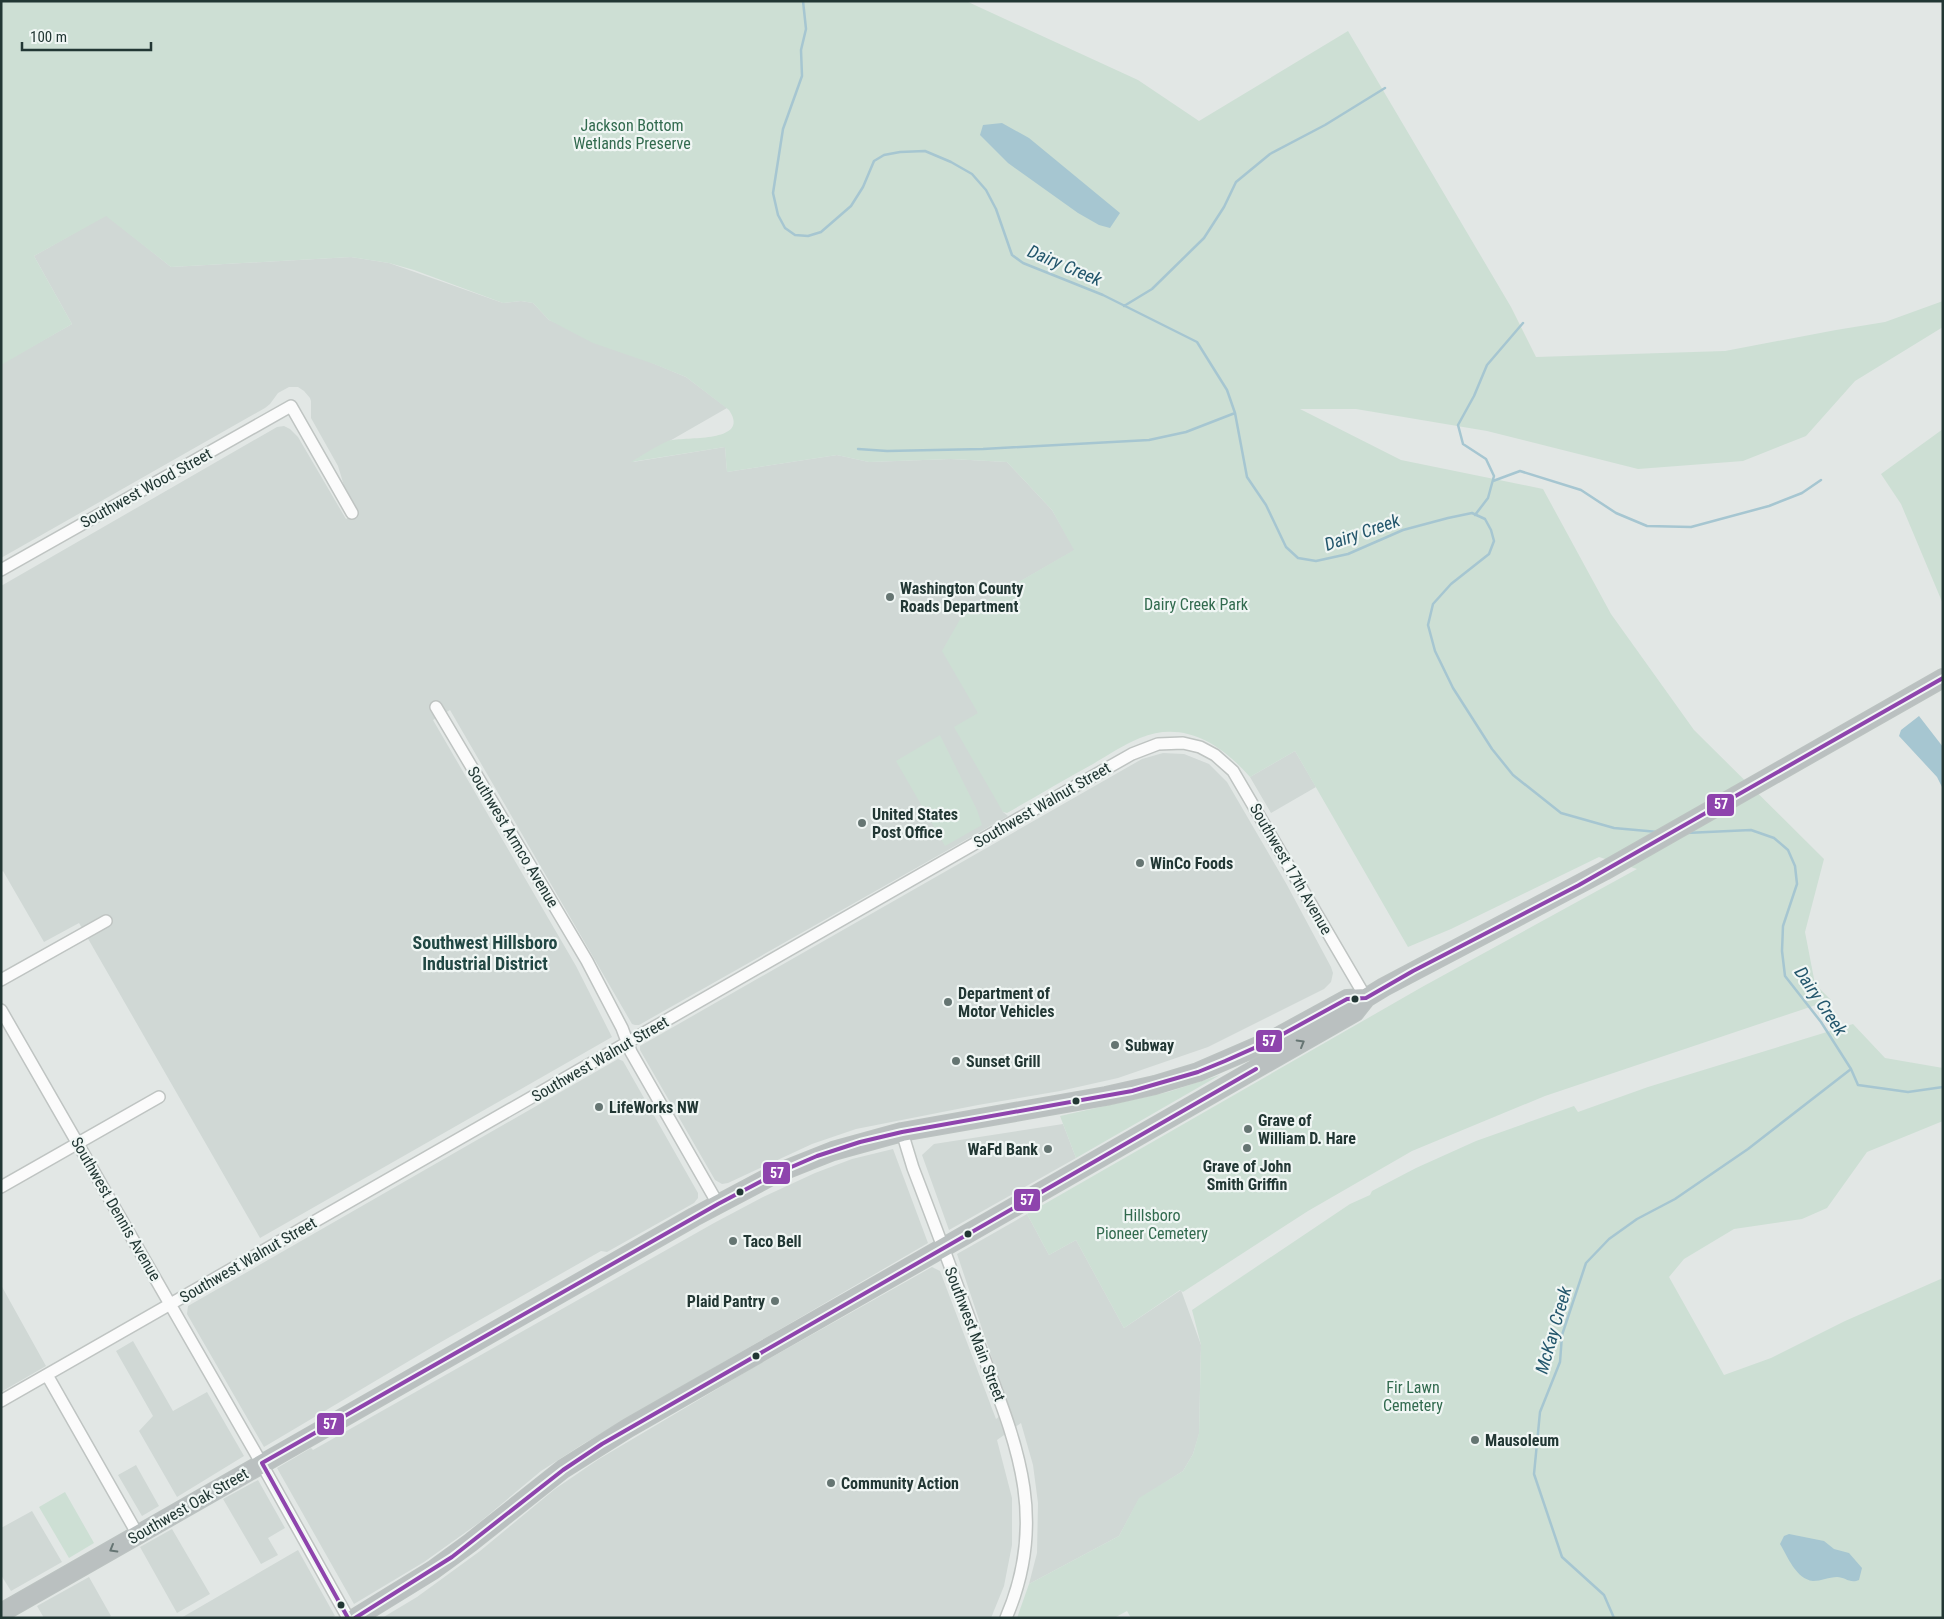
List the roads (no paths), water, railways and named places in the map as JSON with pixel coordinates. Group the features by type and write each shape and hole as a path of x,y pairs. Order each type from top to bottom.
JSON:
{"highway":[{"path":"355,1618 413,1583 451,1557 580,1457 1355,1012 1366,998 1413,971 1604,871 1943,678"},
{"name":"Southwest Oak Street","path":"3,1608 138,1535 718,1204 774,1174 817,1156 860,1142 902,1132 1089,1099 1155,1085 1198,1072 1242,1054 1272,1040 1347,999 1366,998"}],"street":[{"name":"Southwest Wood Street","path":"1,570 291,406 352,512"},
{"name":"Southwest Armco Avenue","path":"436,707 587,961 633,1055 718,1204"},
{"name":"Southwest Walnut Street","path":"1,1402 1132,754 1149,746 1165,743 1183,743 1205,750"},
{"name":"Southwest 17th Avenue","path":"1205,750 1224,762 1238,778 1366,998"},
{"path":"1,980 106,921"},
{"name":"Southwest Dennis Avenue","path":"1,1010 262,1463 348,1618"},
{"path":"1,1187 159,1097"},
{"name":"Southwest Main Street","path":"902,1132 911,1163 1009,1424 1023,1474 1026,1526 1021,1571 1006,1618"},
{"path":"47,1375 138,1535"}],"water":[{"path":"1002,123 1029,138 1120,213 1110,228 1099,225 1078,213 1008,163 980,135 983,125"},
{"path":"1919,716 1943,747 1943,789 1937,777 1899,736 1901,730"},
{"path":"1789,1534 1824,1541 1834,1549 1849,1553 1862,1568 1859,1580 1850,1581 1837,1577 1813,1581 1802,1576 1793,1567 1780,1544 1784,1536"}],"waterway":[{"name":"Dairy Creek","path":"803,1 806,29 801,50 802,76 783,129 773,193 778,215 785,228 795,235 808,236 821,232 851,206 863,187 874,161 884,155 925,151 951,162 972,174 986,190 996,209 1012,255 1023,263 1103,295 1197,342 1227,390 1235,413 1247,477 1266,505 1286,547 1298,558 1316,561 1348,554 1403,530 1448,518 1472,513 1485,519 1494,541 1489,554 1451,584 1433,604 1428,625 1435,651 1453,688 1492,749 1513,775 1561,813 1614,828 1658,832"},
{"path":"1124,306 1152,289 1204,238 1224,207 1236,182 1270,154 1325,125 1385,88"},
{"path":"1475,515 1488,498 1494,476 1486,459 1463,444 1458,425 1474,396 1487,365 1523,323"},
{"path":"858,449 887,451 983,449 1149,440 1186,432 1235,413"},
{"path":"1493,481 1520,471 1581,490 1616,513 1647,526 1691,527 1769,506 1802,493 1821,480"},
{"name":"Dairy Creek","path":"1686,833 1751,830 1774,838 1788,850 1795,866 1797,884 1783,926 1782,951 1785,976 1821,1022 1851,1069 1858,1085 1908,1092 1943,1087"},
{"name":"McKay Creek","path":"1614,1618 1604,1595 1562,1557 1534,1474 1540,1412 1560,1362 1562,1335 1586,1263 1609,1239 1637,1219 1675,1199 1748,1149 1851,1069"}],"place":[{"name":"Washington County Roads Department","path":"890,597"},
{"name":"United States Post Office","path":"862,823"},
{"name":"WinCo Foods","path":"1140,863"},
{"name":"Department of Motor Vehicles","path":"948,1002"},
{"name":"Subway","path":"1115,1045"},
{"name":"Sunset Grill","path":"956,1061"},
{"name":"LifeWorks NW","path":"599,1107"},
{"name":"Grave of William D. Hare","path":"1248,1129"},
{"name":"Grave of John Smith Griffin","path":"1247,1148"},
{"name":"WaFd Bank","path":"1048,1149"},
{"name":"Taco Bell","path":"733,1241"},
{"name":"Plaid Pantry","path":"775,1301"},
{"name":"Mausoleum","path":"1475,1440"},
{"name":"Community Action","path":"831,1483"}],"district":[{"name":"Southwest Hillsboro Industrial District","path":"485,952"}],"park label":[{"name":"Jackson Bottom Wetlands Preserve","path":"632,134"},
{"name":"Dairy Creek Park","path":"1196,604"},
{"name":"Hillsboro Pioneer Cemetery","path":"1152,1224"},
{"name":"Fir Lawn Cemetery","path":"1413,1396"}]}
